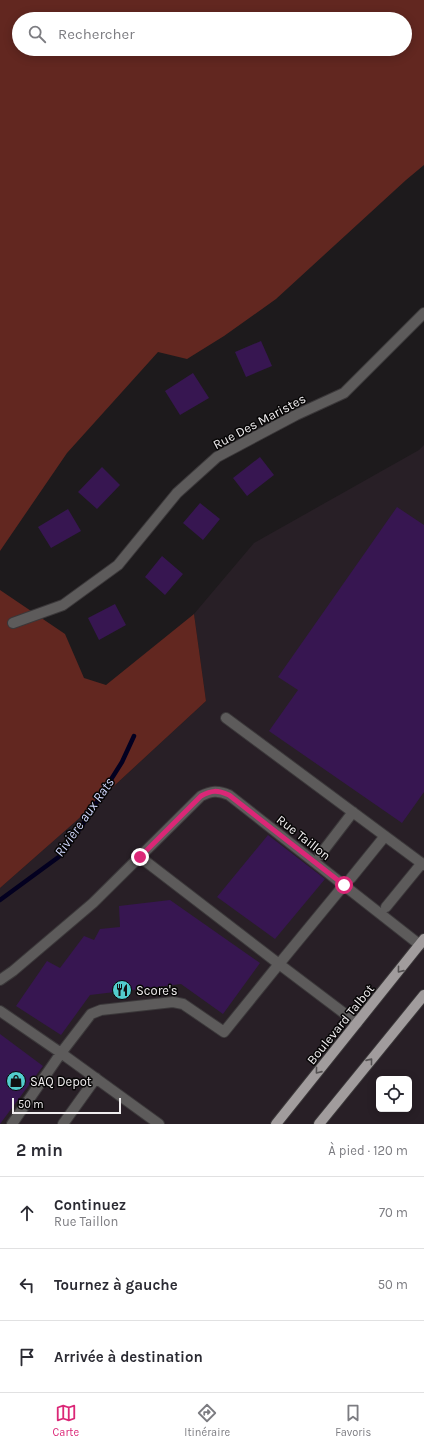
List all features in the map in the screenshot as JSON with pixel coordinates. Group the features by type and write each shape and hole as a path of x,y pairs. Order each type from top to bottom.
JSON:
{"main road":[{"name":"Boulevard Talbot","path":"276,1124 422,942"},
{"path":"319,1124 424,996"}],"street":[{"name":"Rue Des Maristes","path":"13,624 63,605 118,565 177,493 217,456 296,415 344,393 424,312"},
{"path":"226,718 423,864 386,907"},
{"name":"Rue Taillon","path":"140,857 201,796 211,791 221,791 229,795 348,882 422,942"},
{"path":"320,855 353,812"},
{"path":"12,1124 61,1053 91,1014 101,1010 172,1002 183,1004 224,1032 278,964 385,836"},
{"path":"0,980 13,971 93,903 140,857 357,1023"},
{"path":"0,1011 159,1124"},
{"path":"63,1124 96,1078"}],"shaded area":[{"path":"0,0 424,0 424,165 276,299 224,336 187,359 158,352 67,453 0,551"},
{"path":"424,445 424,1124 0,1124 0,888 75,822 206,701 194,614 254,543 419,450"},
{"path":"0,590 65,634 84,678 106,685 194,614 206,701 75,822 0,888"}],"building":[{"path":"261,341 272,366 246,377 235,352"},
{"path":"193,373 209,398 180,415 165,391"},
{"path":"260,457 274,475 247,496 233,478"},
{"path":"102,467 120,485 97,509 78,492"},
{"path":"200,503 220,519 203,540 183,523"},
{"path":"397,507 424,525 424,792 402,823 269,731 298,690 278,677"},
{"path":"68,509 81,531 51,548 38,527"},
{"path":"162,556 183,574 165,595 145,577"},
{"path":"115,604 126,625 99,640 88,618"},
{"path":"268,835 325,879 275,939 217,897"},
{"path":"170,900 260,963 223,1014 181,984 90,995 61,1035 16,1006 47,961 60,968 84,936 94,940 100,929 120,927 119,906"},
{"path":"0,1034 43,1066 0,1124"}],"waterway":[{"name":"Rivière aux Rats","path":"0,900 60,856 83,824 122,762 134,736"}],"place":[{"name":"Score's","path":"122,990"},
{"name":"SAQ Depot","path":"16,1081"}],"route":[{"path":"140,857 201,796 211,791 221,791 229,795 344,885"}]}
